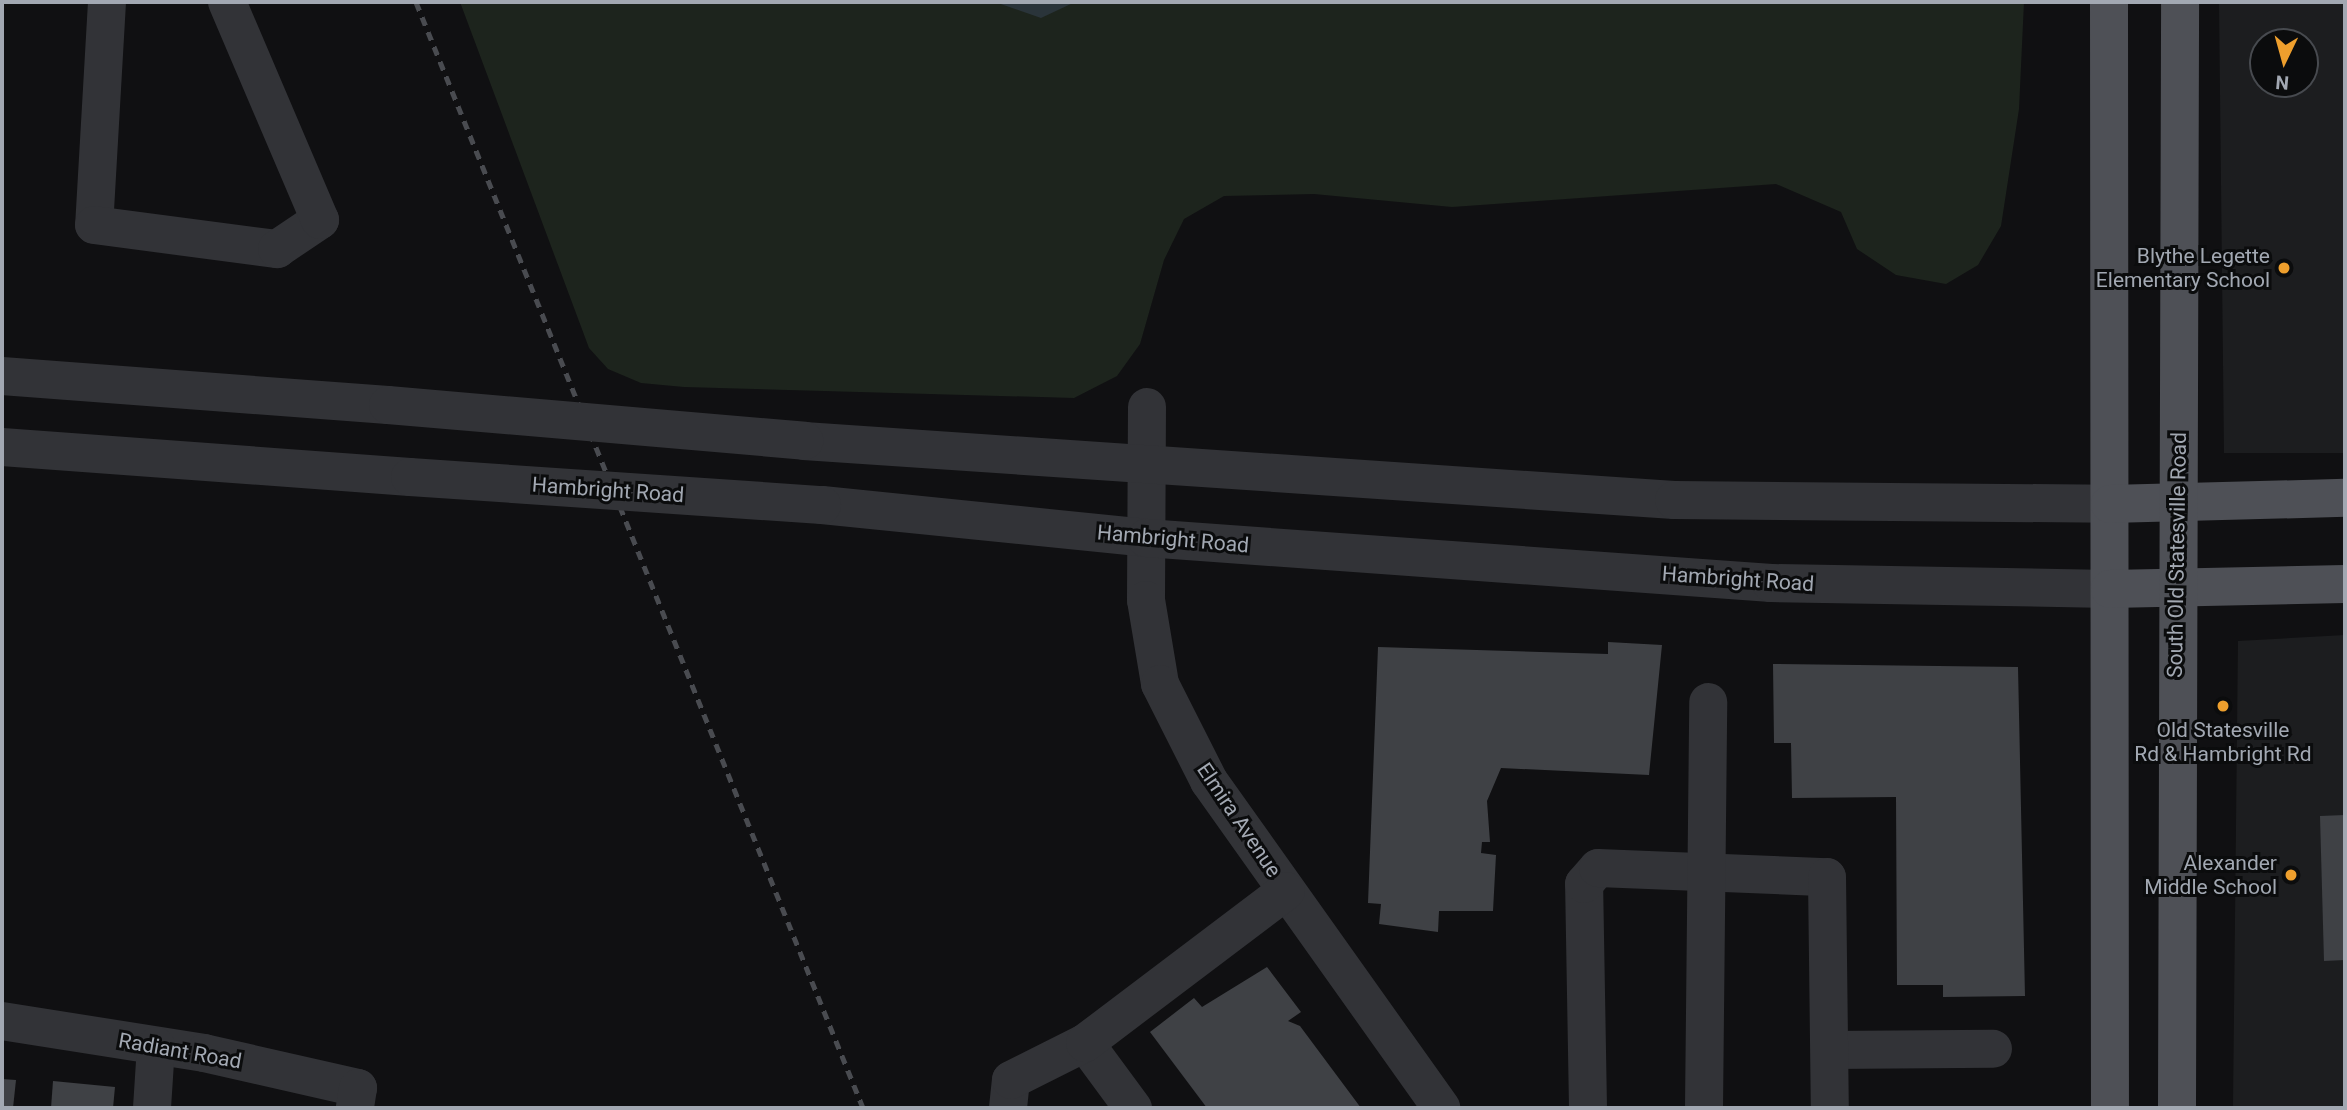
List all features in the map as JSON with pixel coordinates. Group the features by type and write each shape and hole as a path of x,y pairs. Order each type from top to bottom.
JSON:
{"main road":[{"path":"2109,2 2110,1108"},
{"name":"South Old Statesville Road","path":"2177,1108 2176,590 2180,2"},
{"path":"2110,504 2345,498"},
{"name":"Hambright Road","path":"2110,589 2176,590 2345,583"}],"street":[{"path":"107,2 93,225 276,249 320,220 227,2"},
{"path":"2,376 388,405 804,441 1674,500 2110,504"},
{"name":"Elmira Avenue","path":"1147,407 1146,600 1160,684 1209,781 1441,1108"},
{"name":"Hambright Road","path":"2,447 822,505 1146,538 1771,583 2110,589"},
{"path":"1704,1108 1704,869 1709,702"},
{"path":"1588,1108 1588,874 1598,868 1704,869 1827,877 1830,1108"},
{"path":"1008,1108 1011,1080 1085,1043 1286,891"},
{"name":"Radiant Road","path":"2,1021 156,1046 356,1098"},
{"path":"1085,1043 1133,1108"},
{"path":"152,1108 156,1046"},
{"path":"1830,1050 1993,1049"}],"shaded area":[{"path":"460,2 2024,2 2019,109 2001,226 1978,265 1946,284 1896,275 1857,249 1841,212 1776,184 1452,207 1314,194 1224,196 1184,219 1164,260 1140,344 1117,376 1074,398 684,387 641,383 608,369 589,348"},
{"path":"995,2 1075,2 1041,18"},
{"name":"Blythe Legette Elementary School","path":"2219,2 2345,2 2345,453 2224,453"},
{"name":"Alexander Middle School","path":"2345,635 2345,1108 2233,1108 2238,641"}],"building":[{"path":"1608,642 1662,645 1649,775 1501,768 1487,801 1490,842 1482,842 1481,853 1496,855 1493,911 1439,911 1438,932 1379,924 1381,904 1368,903 1378,647 1608,654"},
{"path":"1773,664 2018,667 2025,996 1943,997 1943,985 1897,985 1896,797 1792,798 1791,743 1774,743"},
{"path":"2345,815 2345,960 2324,961 2320,816"},
{"path":"1267,967 1301,1012 1288,1021 1300,1026 1361,1108 1207,1108 1150,1032 1194,998 1202,1007"},
{"path":"2,1079 16,1080 13,1108 2,1108"},
{"path":"53,1081 115,1087 113,1108 51,1108"}],"railway":[{"path":"416,2 863,1108"}],"place":[{"name":"Blythe Legette Elementary School","path":"2284,268"},
{"name":"Old Statesville Rd & Hambright Rd","path":"2223,706"},
{"name":"Alexander Middle School","path":"2291,875"}]}
